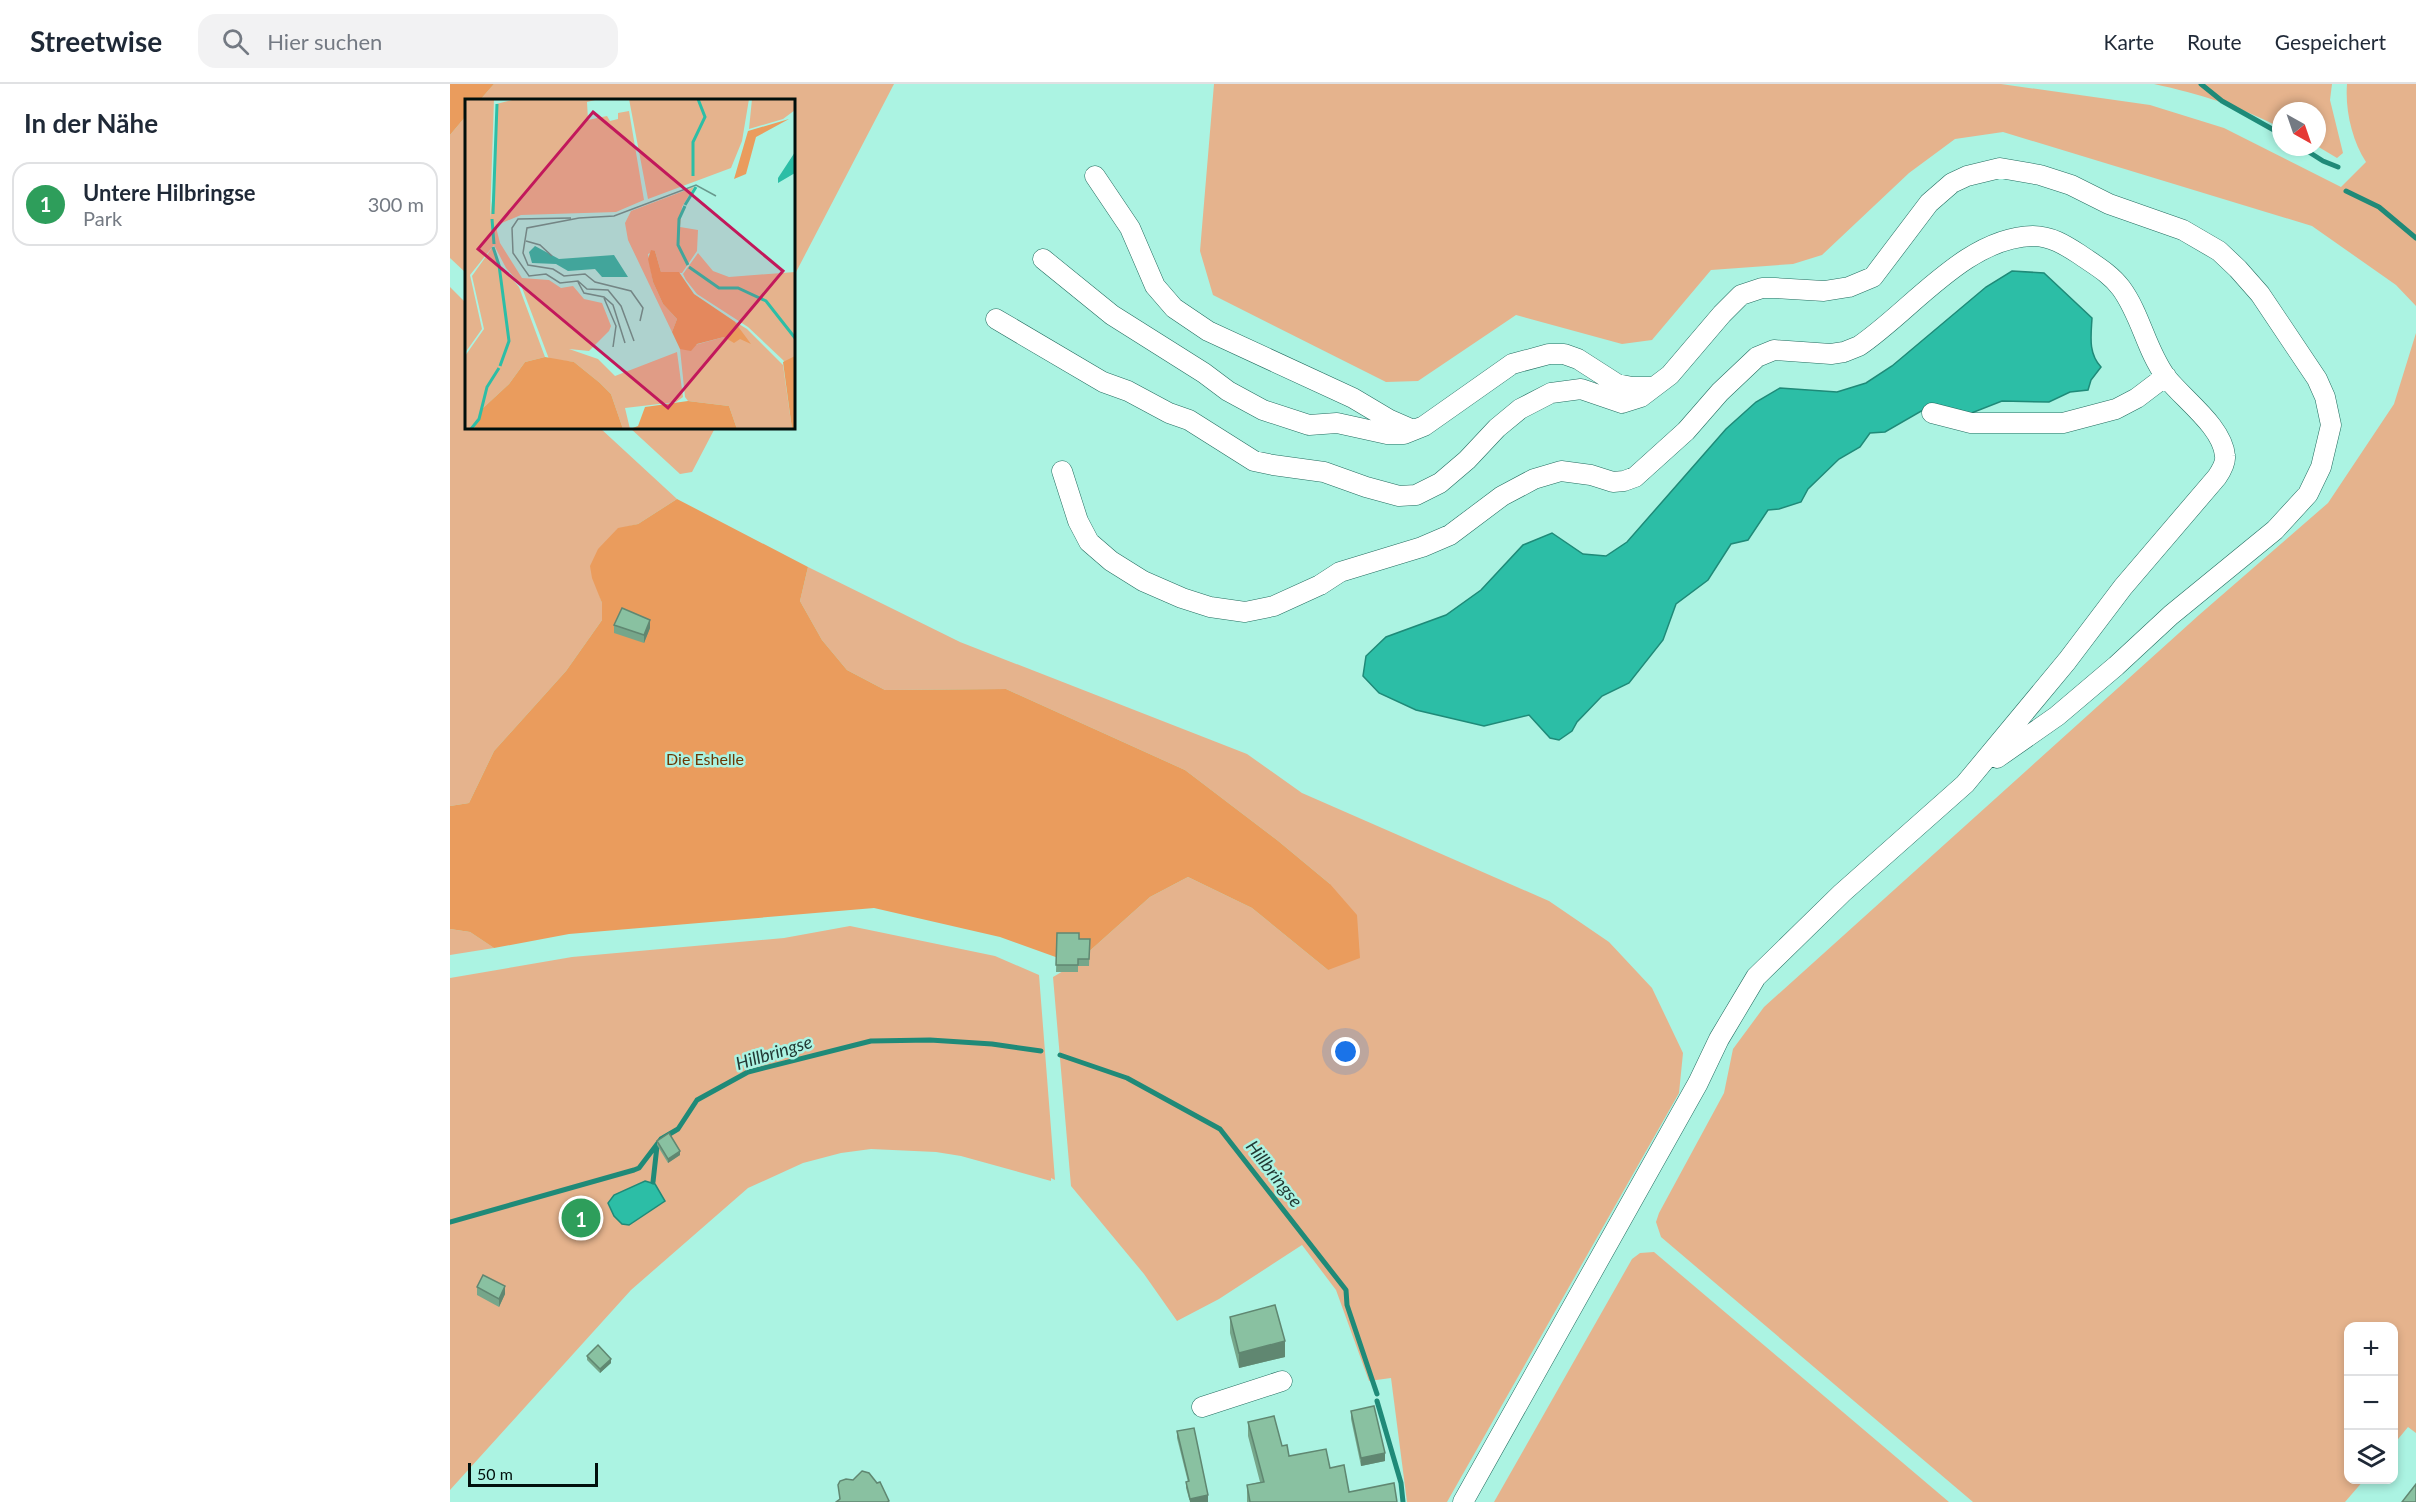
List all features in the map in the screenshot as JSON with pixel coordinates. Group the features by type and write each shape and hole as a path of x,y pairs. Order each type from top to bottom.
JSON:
{"lane":[{"path":"996,319 1103,381 1128,391 1169,413 1189,420 1254,461 1324,471 1366,487 1399,496 1416,495 1440,483 1467,460 1497,428 1520,410 1551,393 1581,389 1622,403 1641,397 1670,375 1741,295 1762,288 1824,291 1863,282 1873,276 1883,265 1918,215 1938,194 1966,176 2000,168 2040,175 2071,185 2109,204 2183,230 2219,251 2260,294 2317,379 2327,404 2331,424 2330,438 2316,481 2297,508 2261,543 2171,615 2057,716 2009,748 1965,784 1842,892 1756,977 1719,1039 1698,1083 1463,1502"},
{"path":"1095,176 1130,228 1155,286 1166,300 1186,318 1208,331 1353,398 1390,420 1413,430"},
{"path":"1062,471 1078,521 1089,542 1112,561 1143,581 1210,607 1245,612 1274,606 1320,585 1340,572 1422,548 1450,535 1502,496 1534,479 1561,471 1591,475 1612,482 1635,477 1686,431 1720,392 1757,357 1774,350 1831,354 1844,352 1859,346 1882,329 1977,252 2002,242 2033,236 2059,241 2112,278 2127,296 2152,352 2166,376 2213,428 2225,456 2223,467 2217,477 2123,587 2067,661 1965,784"},
{"path":"1043,259 1112,315 1204,373 1228,391 1263,410 1309,425 1336,423 1387,434 1404,434 1424,426 1512,364 1537,356 1564,354 1578,359 1617,384 1632,387 1656,387"},
{"path":"1932,413 1971,423 2063,423 2116,409 2137,398 2166,376"},
{"path":"1202,1407 1282,1381"}],"shaded area":[{"path":"494,84 894,84 795,274 795,99 481,99"},
{"path":"1214,84 2001,84 2150,105 2224,128 2272,152 2272,156 2280,156 2341,187 2366,162 2350,124 2347,84 2416,84 2416,306 2396,285 2312,226 2003,132 1955,139 1909,173 1822,255 1793,264 1711,270 1652,340 1622,344 1516,315 1418,381 1386,382 1213,295 1200,251"},
{"path":"2154,84 2332,84 2330,100 2343,153 2337,158 2326,151 2326,102 2272,102 2272,124 2250,113 2187,92"},
{"path":"465,117 465,272 450,258 450,135"},
{"path":"2012,271 2044,273 2092,318 2092,350 2101,367 2091,380 2088,390 2070,392 2049,402 2002,401 1969,414 1923,410 1885,432 1870,433 1860,447 1839,459 1808,489 1801,502 1768,510 1748,540 1731,544 1708,580 1676,604 1663,640 1629,683 1602,696 1577,722 1572,731 1559,740 1550,738 1529,715 1484,726 1416,710 1379,693 1363,676 1366,656 1386,637 1446,615 1481,590 1523,545 1552,533 1583,554 1606,556 1627,542 1726,429 1756,402 1780,388 1837,392 1866,383 1892,366 1986,287"},
{"path":"450,287 465,302 465,429 601,429 677,499 638,524 618,529 598,591 602,603 602,620 566,671 494,751 469,803 450,806"},
{"path":"2416,333 2416,1433 2408,1427 2398,1439 2398,1322 2344,1322 2344,1484 2361,1484 2345,1502 1973,1502 1661,1237 1656,1222 1659,1213 1724,1093 1733,1049 1764,1007 2199,615 2328,503 2394,404"},
{"path":"631,429 714,429 692,472 680,474"},
{"path":"808,567 960,642 1247,754 1302,793 1549,901 1609,942 1652,988 1683,1053 1679,1093 1447,1502 1407,1502 1391,1378 1369,1381 1336,1290 1302,1245 1219,1299 1177,1321 1144,1274 1071,1186 1053,977 1075,964 1150,897 1188,877 1252,908 1328,970 1330,884 1277,840 1185,770 1006,689 885,690 847,670 822,640 800,601"},
{"path":"850,926 995,956 1039,975 1055,1180 1051,1178 1051,1181 961,1156 936,1152 871,1149 841,1153 803,1163 748,1188 631,1290 450,1490 450,978 572,957 784,938"},
{"path":"450,929 470,932 494,948 450,955"},
{"path":"645,1181 655,1184 665,1201 629,1225 622,1224 614,1216 608,1203 614,1195"},
{"path":"1654,1252 1949,1502 1494,1502 1632,1259 1640,1253"}],"green space":[{"path":"450,84 494,84 481,99 465,99 465,117 450,135"},
{"name":"Die Eshelle","path":"677,499 808,567 800,601 822,640 847,670 885,690 1006,689 1185,770 1277,840 1330,884 1357,915 1360,958 1328,970 1252,908 1188,877 1150,897 1075,964 1000,937 874,908 569,934 494,948 470,932 450,929 450,806 469,803 494,751 566,671 602,620 602,603 590,566 598,549 618,528 638,524"}],"building":[{"path":"622,608 650,620 644,635 614,625"},
{"path":"1057,933 1079,933 1079,939 1090,939 1089,959 1078,959 1078,965 1056,965"},
{"path":"669,1133 680,1151 668,1159 657,1141"},
{"path":"483,1275 505,1286 499,1299 477,1287"},
{"path":"1275,1305 1285,1341 1239,1353 1230,1317"},
{"path":"598,1345 611,1359 600,1369 587,1356"},
{"path":"1374,1406 1385,1453 1361,1458 1351,1411"},
{"path":"1274,1416 1282,1446 1287,1445 1289,1456 1326,1449 1330,1468 1344,1465 1349,1492 1394,1483 1397,1502 1250,1502 1247,1485 1264,1482 1248,1422"},
{"path":"1194,1428 1208,1495 1190,1499 1186,1482 1189,1481 1177,1431"},
{"path":"862,1471 869,1473 877,1483 880,1482 889,1501 836,1502 840,1499 838,1485 840,1481 853,1480"},
{"path":"2416,1484 2416,1502 2402,1502"}],"waterway":[{"path":"2201,84 2222,101 2272,129"},
{"path":"2315,156 2338,167"},
{"path":"2346,191 2379,207 2416,238"},
{"name":"Hillbringse","path":"450,1222 639,1168 661,1139 678,1129 697,1100 748,1072 871,1041 930,1040 992,1044 1041,1051"},
{"name":"Hillbringse","path":"1060,1055 1127,1078 1220,1129 1346,1290 1347,1305 1377,1394"},
{"path":"653,1182 657,1146"},
{"name":"Hillbringse","path":"1377,1401 1401,1483 1403,1502"}],"place":[{"name":"Untere Hilbringse","path":"581,1218"}]}
